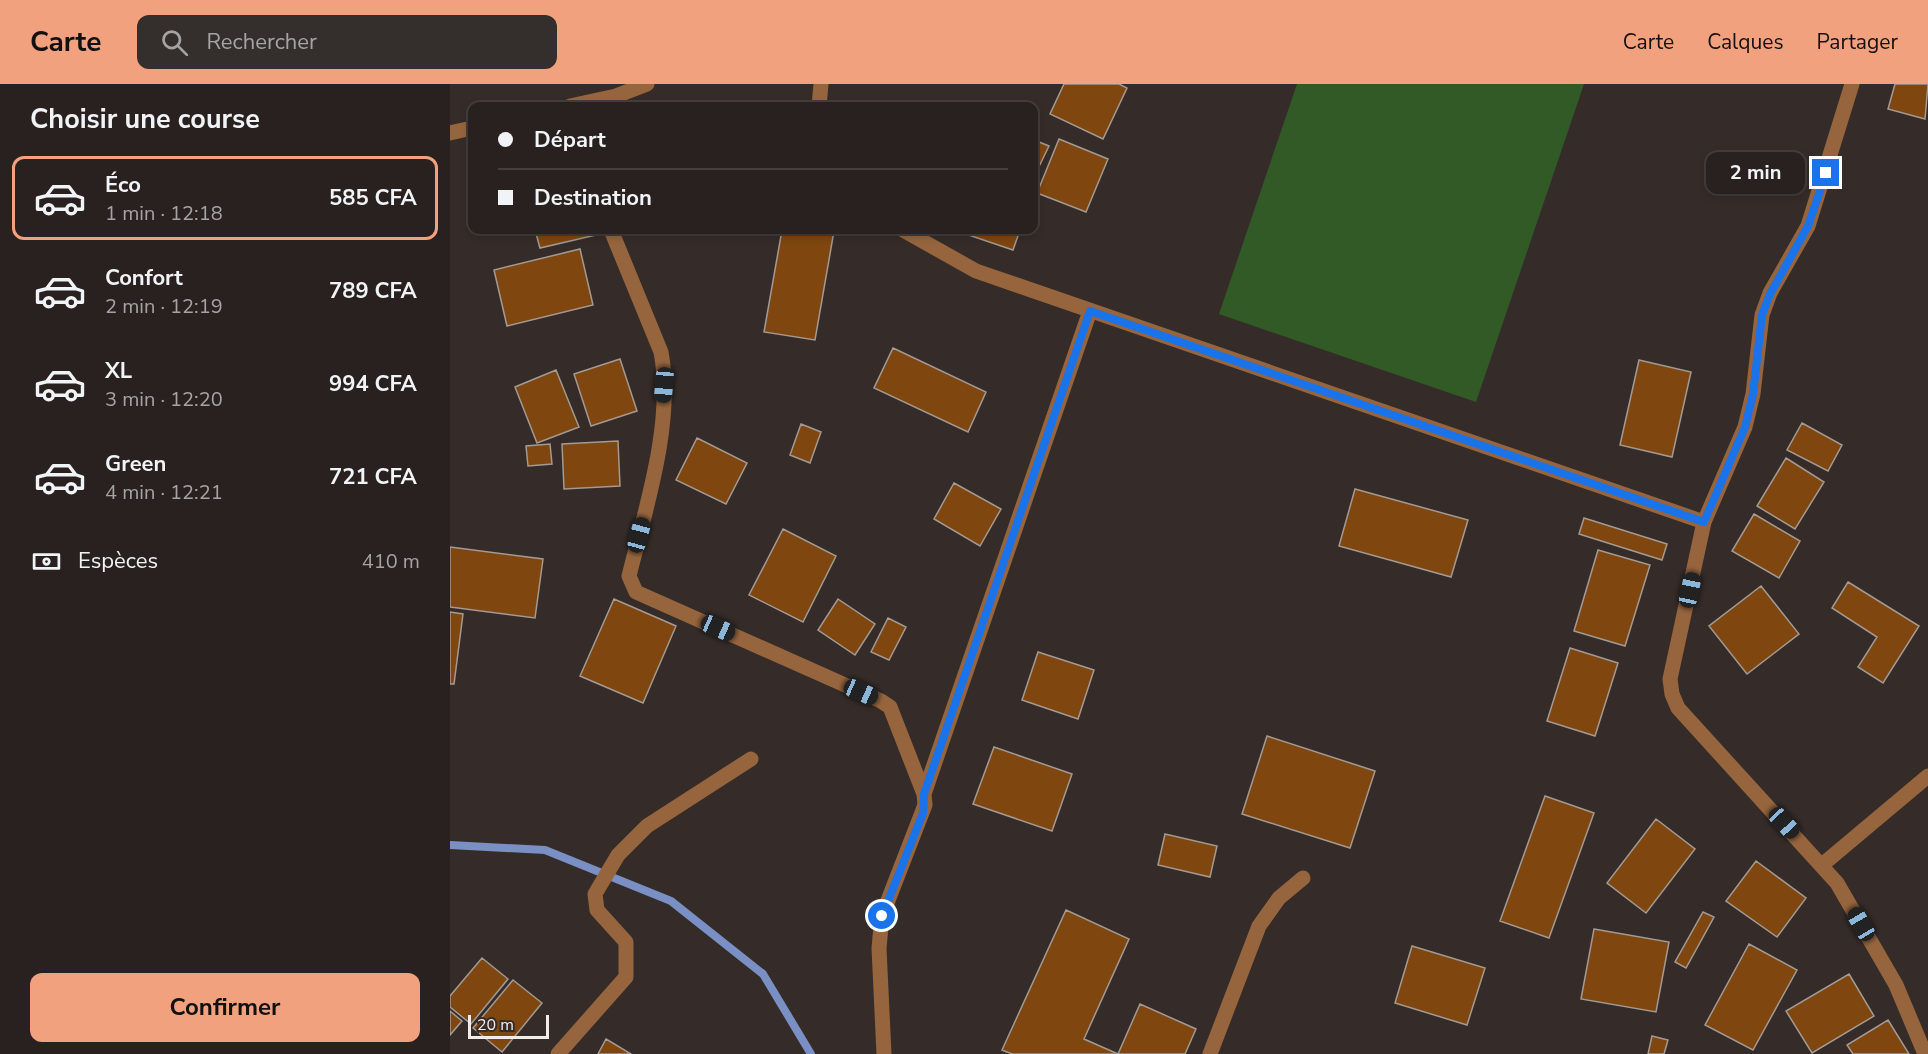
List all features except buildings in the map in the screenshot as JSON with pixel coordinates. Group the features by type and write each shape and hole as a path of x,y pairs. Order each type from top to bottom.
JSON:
{"street":[{"path":"613,101 647,84"},
{"path":"819,102 821,84"},
{"path":"1852,84 1808,226 1770,294 1762,315 1753,394 1745,427 1704,522 1670,680 1672,694 1678,708 1838,883 1896,986 1925,1054"},
{"path":"450,133 468,129"},
{"path":"612,234 661,351 664,371 657,464 628,576 630,585 636,592 890,707 924,794"},
{"path":"910,234 976,271 1704,522"},
{"path":"885,1054 879,948 882,916 923,813 924,794 1090,311"},
{"path":"558,1054 626,977 626,942 597,910 595,894 618,855 646,826 751,759"},
{"path":"1822,865 1928,777"},
{"path":"1210,1054 1259,926 1279,898 1303,878"}],"green space":[{"path":"1297,84 1584,84 1476,402 1219,314"}],"waterway":[{"path":"450,845 545,850 671,901 763,974 811,1054"}],"route":[{"path":"882,916 923,813 924,794 1090,311 1704,522 1745,427 1753,394 1762,315 1770,294 1808,226 1826,173"}]}
